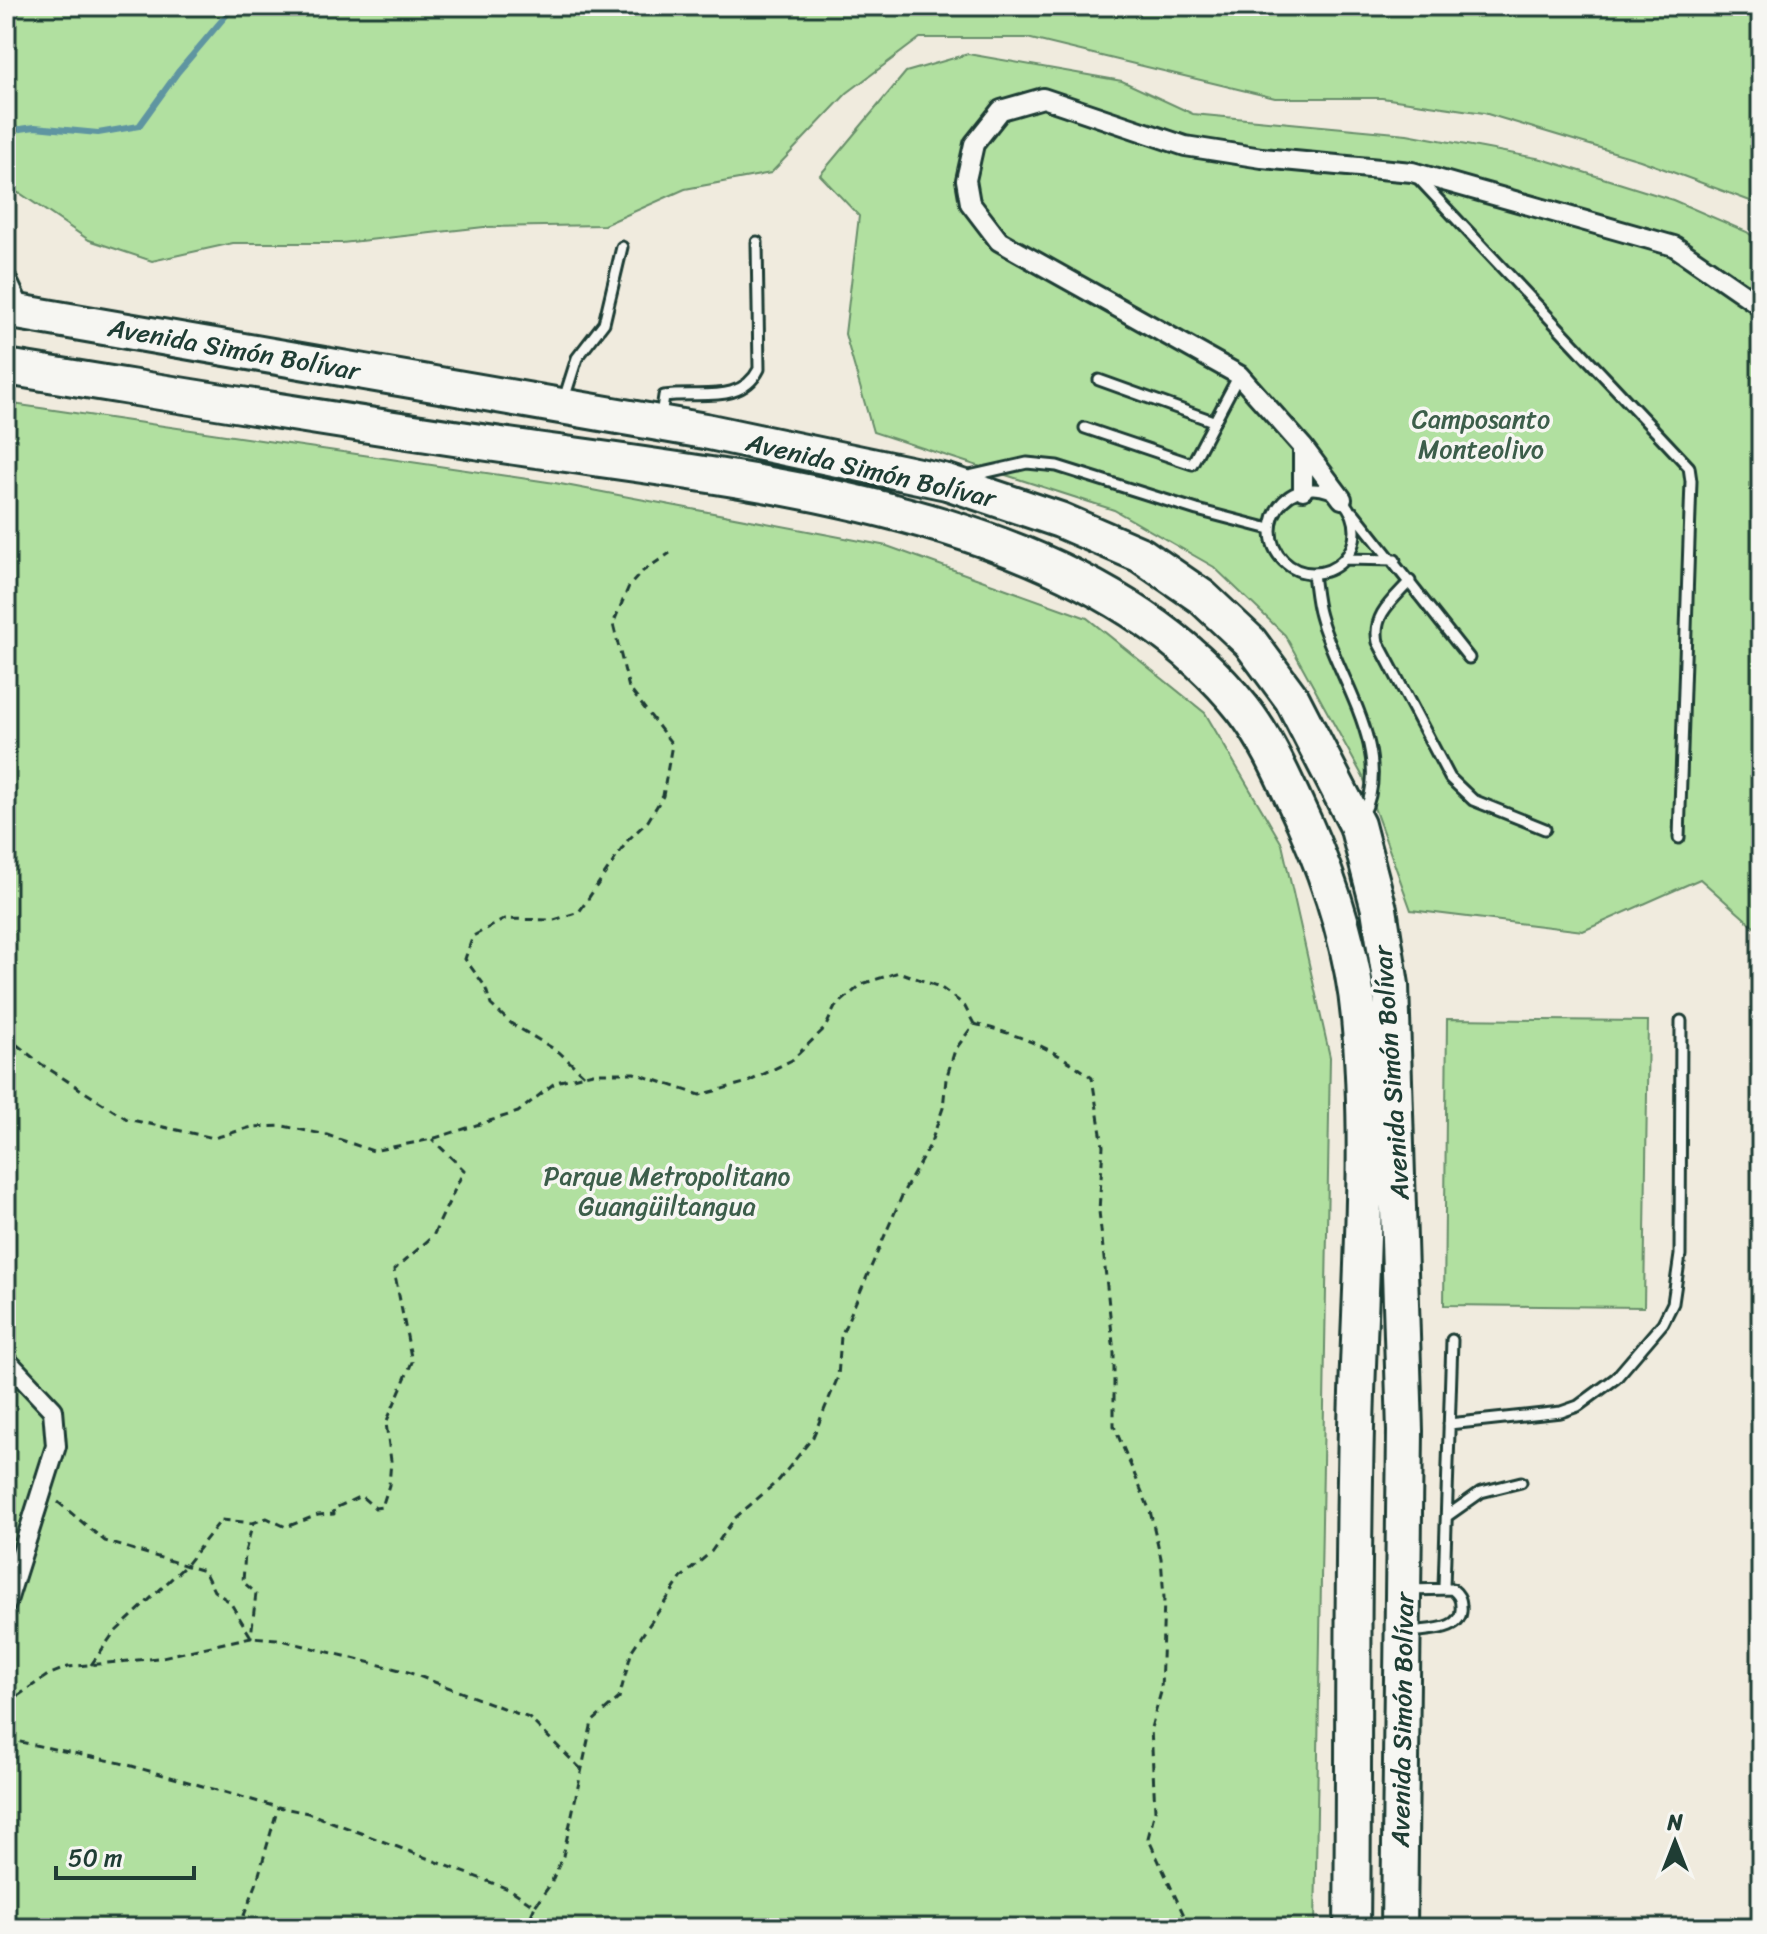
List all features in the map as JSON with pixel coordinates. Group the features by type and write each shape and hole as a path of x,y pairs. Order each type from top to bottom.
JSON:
{"highway":[{"name":"Avenida Simón Bolívar","path":"17,311 661,423 947,482 1060,520 1141,555 1202,597 1250,642 1292,699 1357,825 1379,909 1391,985 1405,1431 1399,1928"},
{"name":"Avenida Simón Bolívar","path":"6,367 549,452 699,471 919,517 1036,559 1125,608 1196,659 1245,712 1282,774 1321,861 1345,940 1359,1016 1363,1162 1354,1500 1352,1928"},
{"path":"1355,1690 1403,1689"}],"street":[{"path":"1346,504 1303,447 1239,375 999,241 970,203 966,180 974,144 1001,110 1043,98 1185,146 1262,158 1412,172 1674,246 1761,306"},
{"path":"1303,447 1303,490"},
{"path":"6,1360 53,1410 56,1446 10,1576 6,1604"}],"lane":[{"path":"1412,172 1689,467 1689,559 1679,838"},
{"path":"661,423 664,396 738,392 752,383 759,369 757,242"},
{"path":"563,407 577,358 604,323 622,247"},
{"path":"6,268 17,311"},
{"path":"1085,428 1192,464 1239,375"},
{"path":"1099,380 1213,421"},
{"path":"947,482 1006,466 1057,466 1197,510 1270,529"},
{"path":"1395,560 1346,559 1325,572 1313,574 1287,565 1272,543 1270,529 1280,504 1303,490 1330,492 1346,504 1395,560 1469,658"},
{"path":"1346,504 1356,537 1346,559"},
{"path":"1313,574 1320,616 1369,746 1372,788 1357,825"},
{"path":"1410,581 1378,616 1375,630 1378,642 1450,778 1473,800 1545,829"},
{"path":"1449,1424 1561,1412 1578,1406 1616,1378 1669,1313 1680,1255 1681,1021"},
{"path":"1444,1587 1452,1340"},
{"path":"1447,1516 1481,1492 1521,1482"},
{"path":"1404,1591 1444,1587 1457,1594 1462,1609 1460,1618 1451,1625 1404,1633"}],"path":[{"path":"584,1075 559,1052 512,1024 491,1005 485,986 465,959 473,936 505,919 554,920 579,912 628,840 648,821 663,796 672,744 629,688 613,624 629,586 643,571 670,553"},
{"path":"6,1036 41,1064 127,1119 214,1138 252,1127 283,1126 327,1135 373,1151 432,1139 518,1112 556,1082 584,1075 634,1073 700,1095 748,1082 792,1060 825,1028 835,1007 862,984 899,972 940,987 964,1005 974,1024 1008,1032 1065,1056 1092,1078 1103,1146 1099,1211 1114,1353 1114,1426 1150,1511 1161,1558 1164,1598 1161,1692 1151,1728 1155,1811 1148,1838 1190,1928"},
{"path":"526,1928 563,1856 592,1722 619,1698 632,1650 682,1577 711,1552 735,1518 779,1480 813,1437 838,1377 841,1336 905,1189 930,1145 943,1108 946,1079 955,1050 974,1024"},
{"path":"91,1665 113,1634 185,1566 221,1520 253,1523 267,1518 286,1527 318,1515 334,1514 333,1509 361,1496 375,1508 382,1507 389,1485 391,1461 386,1423 412,1362 394,1270 433,1236 464,1170 432,1139"},
{"path":"46,1479 58,1502 105,1541 204,1571 214,1591 230,1602 251,1637"},
{"path":"251,1637 256,1593 243,1582 245,1552 253,1523"},
{"path":"6,1704 48,1675 68,1667 158,1658 251,1637 277,1639 408,1672 529,1718 582,1770"},
{"path":"6,1739 121,1763 308,1813 511,1890 535,1906"},
{"path":"239,1928 256,1885 278,1807"}],"green space":[{"path":"6,6 1761,6 1761,205 1640,160 1484,113 1382,98 1275,98 1027,38 920,38 847,93 771,173 685,189 604,225 484,227 342,243 233,243 152,261 89,240 21,194 6,189"},
{"name":"Camposanto Monteolivo","path":"968,54 1122,81 1193,114 1407,134 1542,159 1673,200 1747,232 1761,243 1761,933 1700,879 1583,931 1411,910 1363,777 1285,635 1214,567 1114,510 873,432 845,334 859,216 820,175 906,72"},
{"name":"Parque Metropolitano Guangüiltangua","path":"6,403 555,483 887,546 1087,618 1205,713 1282,844 1330,1057 1315,1928 6,1928"},
{"path":"1447,1019 1648,1021 1644,1307 1444,1305"}],"waterway":[{"path":"6,131 35,127 98,133 139,126 178,72 234,6"}]}
